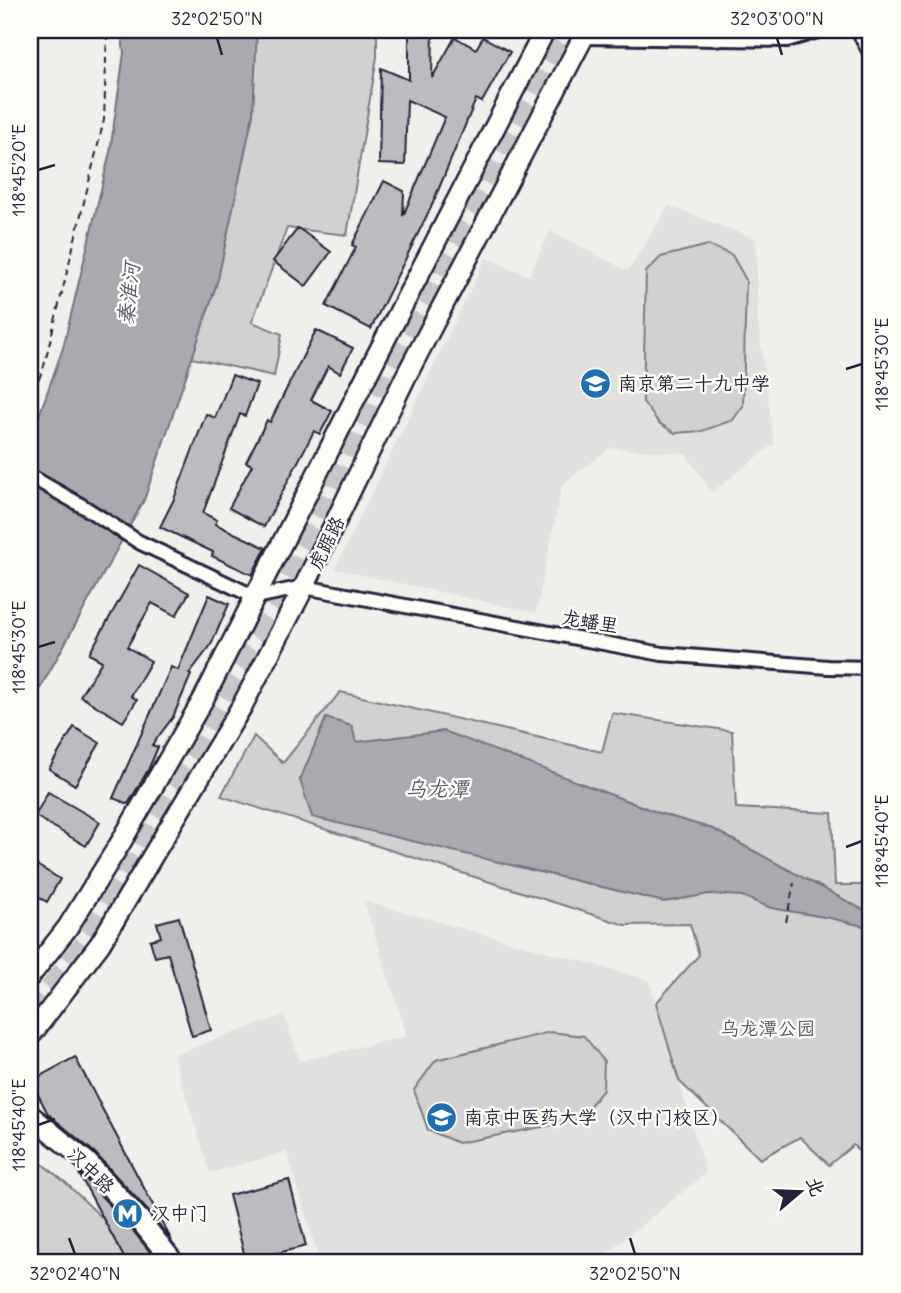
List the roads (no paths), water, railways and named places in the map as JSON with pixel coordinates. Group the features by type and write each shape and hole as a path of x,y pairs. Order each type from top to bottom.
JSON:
{"main road":[{"name":"虎踞路","path":"30,976 68,927 121,842 204,698 545,30"},
{"path":"861,30 871,49"},
{"name":"虎踞路","path":"30,1037 107,932 242,706 304,587 406,376 585,33"},
{"name":"汉中路","path":"30,1115 86,1161 139,1219 174,1263"}],"street":[{"path":"585,33 787,40 821,30"},
{"path":"30,476 139,542 255,597 304,587"},
{"name":"龙蟠里","path":"304,587 662,654 871,668"}],"water":[{"name":"秦淮河","path":"121,30 257,30 253,114 218,279 144,500 30,707 30,441 63,348 110,152 124,53"},
{"name":"乌龙潭","path":"326,718 352,726 356,742 444,731 659,813 713,829 871,914 871,928 771,908 742,896 709,894 664,902 312,817 300,780"}],"tunnel":[{"path":"30,1017 89,939 230,697 470,223 572,30"}],"place":[{"name":"南京第二十九中学","path":"595,383"},
{"name":"南京中医药大学（汉中门校区）","path":"441,1117"},
{"name":"汉中门","path":"128,1213"}],"park label":[{"name":"乌龙潭公园","path":"768,1028"}]}
